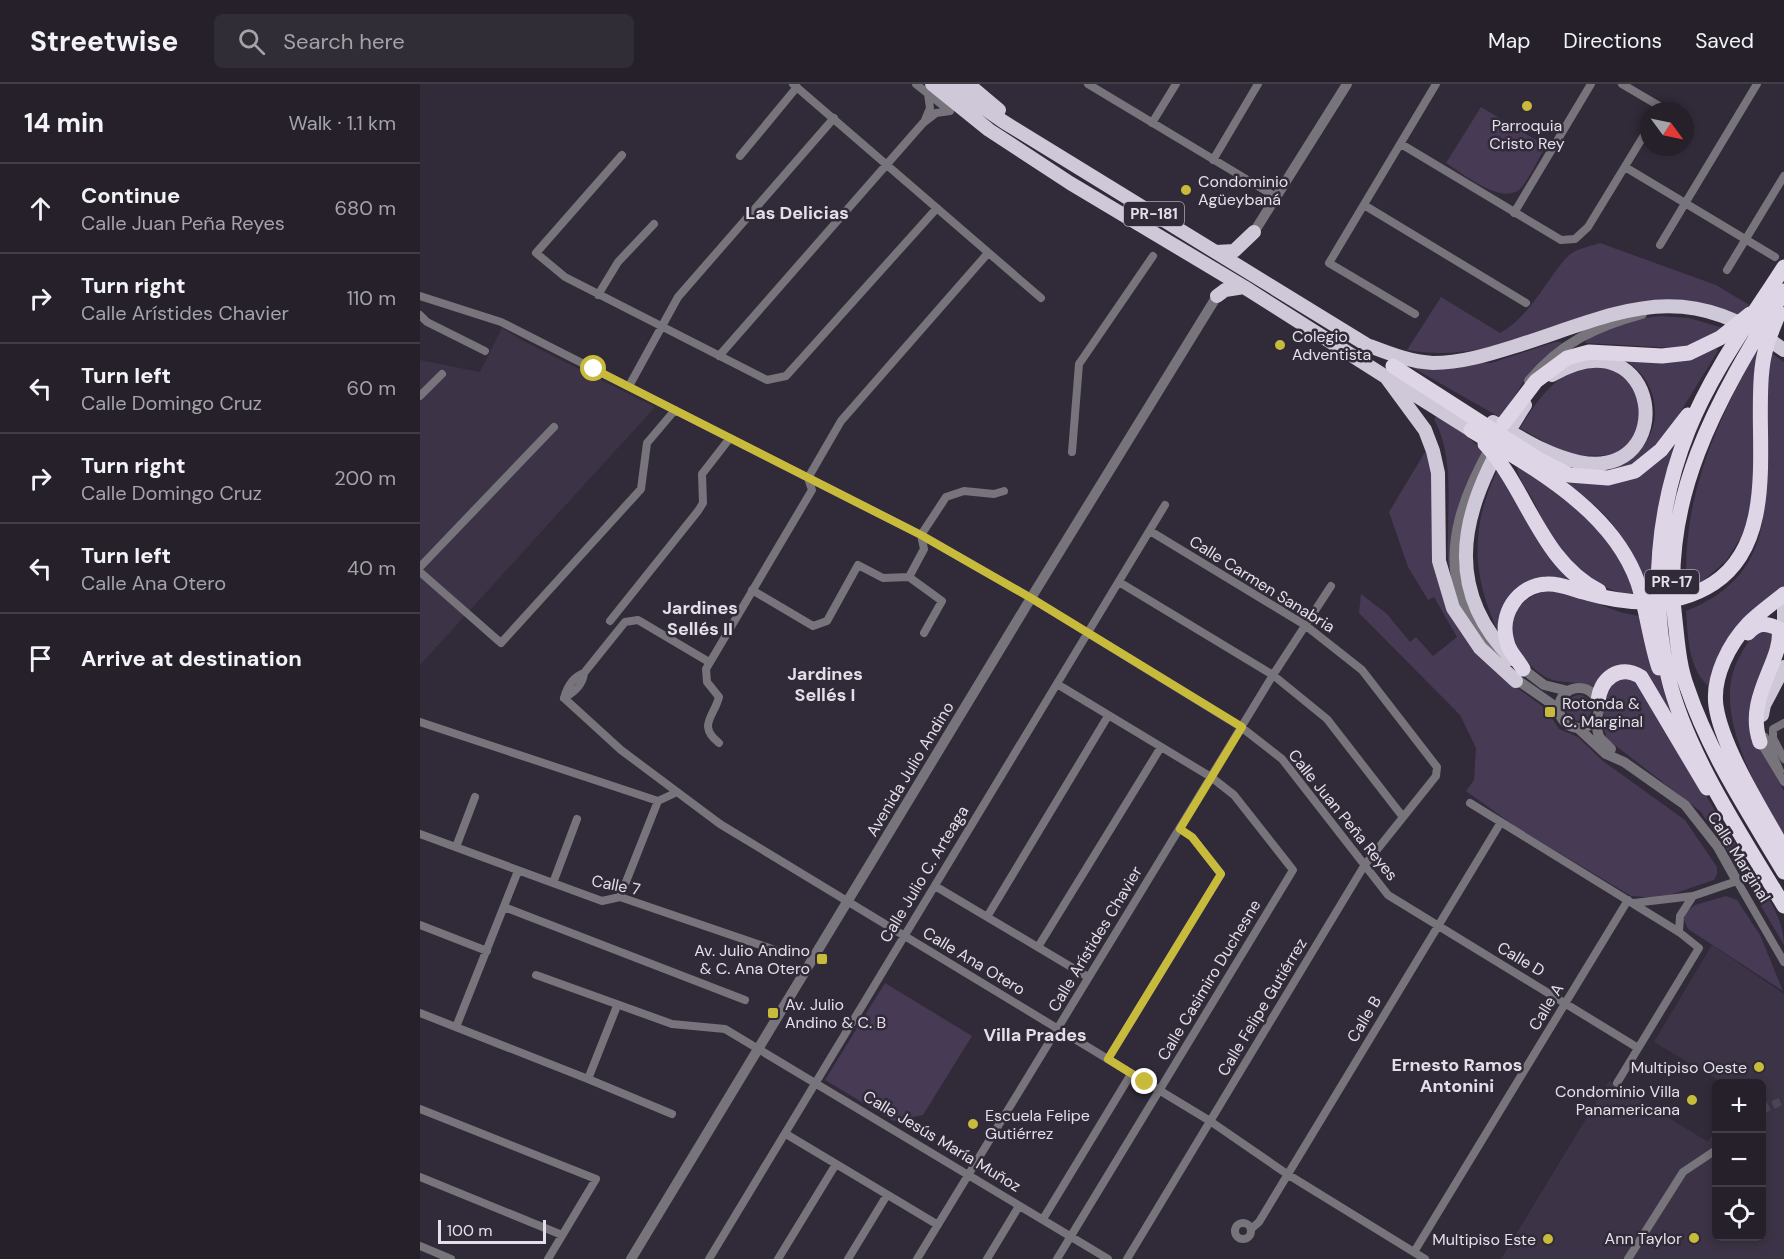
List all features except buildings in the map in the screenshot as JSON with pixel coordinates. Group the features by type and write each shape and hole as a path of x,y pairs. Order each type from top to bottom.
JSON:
{"highway":[{"name":"PR-181","path":"949,84 1042,146 1266,282 1390,372"},
{"path":"968,84 1042,146"},
{"name":"PR-181","path":"930,89 1070,183 1390,372"},
{"path":"950,111 1040,169 1070,183"},
{"path":"1216,252 1234,251 1254,232"},
{"path":"1250,272 1248,249 1254,232"},
{"name":"PR-17","path":"1780,262 1759,306 1710,386 1688,431 1666,508 1657,583 1668,677 1686,728 1743,836 1784,906"},
{"path":"1213,268 1218,280 1217,296"},
{"path":"1266,282 1367,345 1397,356 1432,363 1460,361 1492,354 1614,312 1662,305 1705,310 1762,335 1784,350"},
{"path":"1217,296 1225,290 1244,287"},
{"name":"PR-17","path":"1784,291 1741,362 1704,432 1685,487 1672,566 1673,612 1686,685 1727,775 1784,872"},
{"path":"1520,675 1504,629 1509,610 1522,593 1549,584 1615,599 1665,602 1696,593 1713,583 1732,566 1754,524 1760,495 1762,372 1765,347 1784,303"},
{"path":"1504,423 1536,381 1567,358 1589,352 1662,356 1689,353 1720,338 1759,306"},
{"path":"1520,675 1493,636 1474,599 1467,567 1466,543 1475,494 1518,415 1533,393 1550,377 1577,363 1600,361 1627,372 1642,391 1647,404 1645,427 1639,439 1621,457 1607,462 1579,462 1525,452"},
{"path":"1390,372 1525,452 1569,475 1608,478 1635,471 1669,442 1710,386"},
{"path":"1390,372 1420,422 1433,451 1437,473 1439,561 1453,608 1480,648 1520,675"},
{"path":"1477,422 1551,550 1564,567 1591,587 1615,599"},
{"path":"1525,452 1586,508 1617,543 1638,584 1666,689 1686,728"},
{"path":"1784,594 1749,623 1723,663 1716,704 1721,726 1784,850"},
{"path":"1784,608 1784,624"},
{"path":"1736,758 1722,711 1722,684 1726,665 1737,645 1751,629 1765,624 1779,629 1784,649 1759,704 1756,718 1766,736"},
{"path":"1766,736 1762,724 1764,705 1784,667"},
{"path":"1598,702 1603,684 1613,674 1628,672 1641,677 1694,770 1743,836"}],"street":[{"path":"916,84 930,89 950,111"},
{"path":"1088,84 1276,197"},
{"path":"1152,123 1176,84"},
{"path":"1213,160 1258,84"},
{"path":"1254,232 1347,84"},
{"path":"1415,314 1329,263 1436,84"},
{"path":"1514,213 1591,84"},
{"path":"1622,84 1653,102"},
{"path":"1660,245 1757,84"},
{"path":"740,156 795,85 1041,298"},
{"path":"923,123 930,108 930,89"},
{"path":"719,356 923,123 936,113 950,111"},
{"path":"628,386 678,297 834,118"},
{"path":"1401,144 1561,240 1575,239 1588,227 1640,142"},
{"path":"622,155 536,253 565,277 767,380 786,376 937,208"},
{"path":"1625,166 1780,262"},
{"path":"1727,270 1784,176"},
{"path":"1364,205 1526,303"},
{"path":"598,295 618,262 654,224"},
{"path":"719,743 708,729 708,720 719,697 706,680 706,669 812,490 808,478 841,421 988,253"},
{"path":"1072,452 1079,364 1153,256"},
{"name":"Avenida Julio Andino","path":"631,1259 1031,598 1217,296"},
{"name":"Calle Juan Peña Reyes","path":"421,297 501,322 921,535 1031,598 1242,727 1282,759 1388,895"},
{"path":"1520,675 1544,685 1568,691 1585,689 1598,702 1599,712 1595,720 1587,727 1578,728 1566,723 1559,709 1520,675 1482,638 1461,599 1455,562 1457,524 1470,483 1525,386 1537,371 1578,337 1608,323 1684,306"},
{"path":"420,315 427,322 486,351"},
{"path":"420,396 442,374"},
{"path":"554,427 420,569 478,625 501,643 641,489 647,443 675,410"},
{"path":"610,621 698,511 703,503 702,474 730,438"},
{"path":"909,577 924,549 921,535 945,497 964,491 994,494 1004,491"},
{"name":"Calle Julio C. Arteaga","path":"709,1259 1165,505"},
{"name":"Calle Carmen Sanabria","path":"1150,531 1305,625 1362,670 1437,767 1434,779"},
{"path":"753,590 813,626 827,621 858,565 883,578 909,577 942,601 924,633"},
{"path":"1119,582 1273,675 1327,719 1403,817"},
{"name":"Calle Arístides Chavier","path":"917,1259 1273,675 1330,586"},
{"name":"Calle Ana Otero","path":"710,662 638,620 631,619 625,622 584,673 577,675 567,688 564,698 621,750 675,793 720,824 1210,1121 1287,1174 1425,1259"},
{"path":"1057,684 1211,777"},
{"path":"1559,709 1562,697 1568,691"},
{"path":"987,917 1108,716"},
{"name":"Calle Marginal","path":"1595,720 1599,737 1624,762 1685,805 1719,847 1784,962"},
{"path":"420,722 658,801"},
{"path":"1766,736 1784,723"},
{"name":"Calle Marginal","path":"1578,728 1606,754 1624,762"},
{"path":"1766,736 1773,738 1784,759"},
{"path":"1766,736 1784,781"},
{"path":"1038,947 1161,747"},
{"name":"Calle Casimiro Duchesne","path":"1057,1259 1293,870 1234,795 1211,777"},
{"name":"Calle Felipe Gutiérrez","path":"1127,1259 1365,866 1434,779"},
{"path":"620,897 658,801 675,793"},
{"path":"456,847 475,797"},
{"path":"1470,803 1679,932 1699,948 1617,1083"},
{"path":"553,883 577,819"},
{"name":"Calle B","path":"1251,1229 1258,1222 1501,822"},
{"path":"1108,1059 1221,874 1192,837 1180,829"},
{"name":"Calle 7","path":"420,834 602,901 620,897 775,950"},
{"path":"456,1027 518,871"},
{"path":"1631,902 1693,896 1737,881"},
{"path":"935,886 1088,978"},
{"name":"Calle D","path":"1388,895 1638,1048"},
{"path":"1679,932 1680,916 1693,896"},
{"name":"Calle A","path":"1414,1252 1565,1004 1631,902"},
{"path":"504,906 745,1000"},
{"path":"420,926 487,951"},
{"path":"536,975 672,1024 725,1029 759,1049"},
{"path":"588,1079 617,1006"},
{"path":"420,1013 672,1114"},
{"name":"Calle Jesús María Muñoz","path":"759,1049 1108,1259"},
{"path":"1043,1220 1131,1074"},
{"path":"420,1109 596,1179 548,1259"},
{"path":"786,1134 938,1225"},
{"path":"1628,1259 1683,1172 1712,1153"},
{"path":"778,1259 836,1164"},
{"path":"420,1177 562,1235"},
{"path":"848,1259 887,1195"},
{"path":"987,1259 1019,1206"},
{"path":"420,1246 451,1259"}],"shaded area":[{"path":"1481,107 1546,146 1522,187 1514,192 1505,194 1495,192 1446,163"},
{"path":"1600,243 1716,285 1751,306 1744,317 1718,308 1678,301 1637,302 1614,307 1493,347 1450,353 1407,350 1441,297 1500,333 1530,307 1569,255"},
{"path":"1660,316 1689,318 1723,328 1692,346 1676,348 1585,343 1598,331 1608,327"},
{"path":"502,328 525,342 655,407 420,665 420,360 480,372"},
{"path":"1561,342 1561,345 1527,376 1501,418 1408,365 1491,363"},
{"path":"1760,345 1754,491 1747,528 1726,561 1703,581 1687,589 1686,557 1689,525 1705,462 1729,402"},
{"path":"1715,346 1718,351 1663,440 1652,451 1629,466 1617,470 1605,472 1563,466 1638,452 1647,441 1655,416 1651,391 1637,370 1626,361"},
{"path":"1770,352 1784,362 1784,590 1755,611 1712,689 1704,682 1694,664 1689,643 1686,611 1717,595 1739,575 1753,552 1762,526"},
{"path":"1605,366 1630,383 1641,398 1643,407 1640,429 1618,455 1577,456 1555,448 1520,428 1537,403 1567,374 1576,370"},
{"path":"1437,416 1464,433 1484,452 1451,573 1448,564 1447,461 1440,432 1434,419"},
{"path":"1428,447 1433,467 1436,561 1485,660 1497,673 1546,709 1559,729 1578,737 1603,761 1685,820 1717,867 1714,880 1661,898 1631,896 1516,827 1466,791 1474,780 1476,748 1460,715 1359,613 1361,594 1387,614 1410,642 1416,637 1433,656 1457,637 1434,597 1428,600 1408,567 1389,512"},
{"path":"1673,449 1658,513 1651,558 1652,597 1645,597 1627,548 1606,516 1577,491 1535,463 1560,474 1647,469"},
{"path":"1517,467 1572,503 1606,533 1638,597 1617,592 1599,584 1572,564 1551,536"},
{"path":"1498,469 1572,582 1531,587 1499,633 1483,591 1478,551 1482,511"},
{"path":"1545,591 1570,594 1617,611 1641,616 1670,710 1668,711 1639,673 1596,688 1583,683 1549,679 1530,665 1515,642 1512,630 1514,618 1519,607 1529,598"},
{"path":"1774,630 1758,746 1784,791 1784,842 1741,750 1730,701 1732,677 1747,644 1753,637"},
{"path":"1625,678 1636,681 1765,892 1781,924 1784,945 1731,855 1700,811 1607,739 1604,729 1604,696 1616,680"},
{"path":"1579,695 1588,699 1592,708 1588,717 1579,721 1570,717 1566,708 1570,699"},
{"path":"1726,896 1737,900 1760,935 1783,991 1688,929 1684,920 1685,913 1695,905"},
{"path":"1712,945 1784,994 1784,1259 1501,1259 1609,1081 1708,1142 1712,1135 1712,1241 1766,1241 1766,1079 1716,1079 1654,1042"},
{"path":"885,983 972,1036 923,1115 893,1121 825,1080"}],"tunnel":[{"path":"1766,1108 1784,1100"}],"place":[{"name":"Parroquia Cristo Rey","path":"1527,106"},
{"name":"Condominio Agüeybaná","path":"1186,190"},
{"name":"Colegio Adventista","path":"1280,345"},
{"name":"Rotonda & C. Marginal","path":"1550,712"},
{"name":"Av. Julio Andino & C. Ana Otero","path":"822,959"},
{"name":"Av. Julio Andino & C. B","path":"773,1013"},
{"name":"Multipiso Oeste","path":"1759,1067"},
{"name":"Condominio Villa Panamericana","path":"1692,1100"},
{"name":"Escuela Felipe Gutiérrez","path":"973,1124"},
{"name":"Ann Taylor","path":"1694,1238"},
{"name":"Multipiso Este","path":"1548,1239"}],"district":[{"name":"Las Delicias","path":"797,213"},
{"name":"Jardines Sellés II","path":"700,618"},
{"name":"Jardines Sellés I","path":"825,684"},
{"name":"Villa Prades","path":"1035,1035"},
{"name":"Ernesto Ramos Antonini","path":"1457,1075"}],"route":[{"path":"594,369 921,535 1031,598 1242,727 1180,829 1192,837 1221,874 1108,1059 1145,1082"}]}
